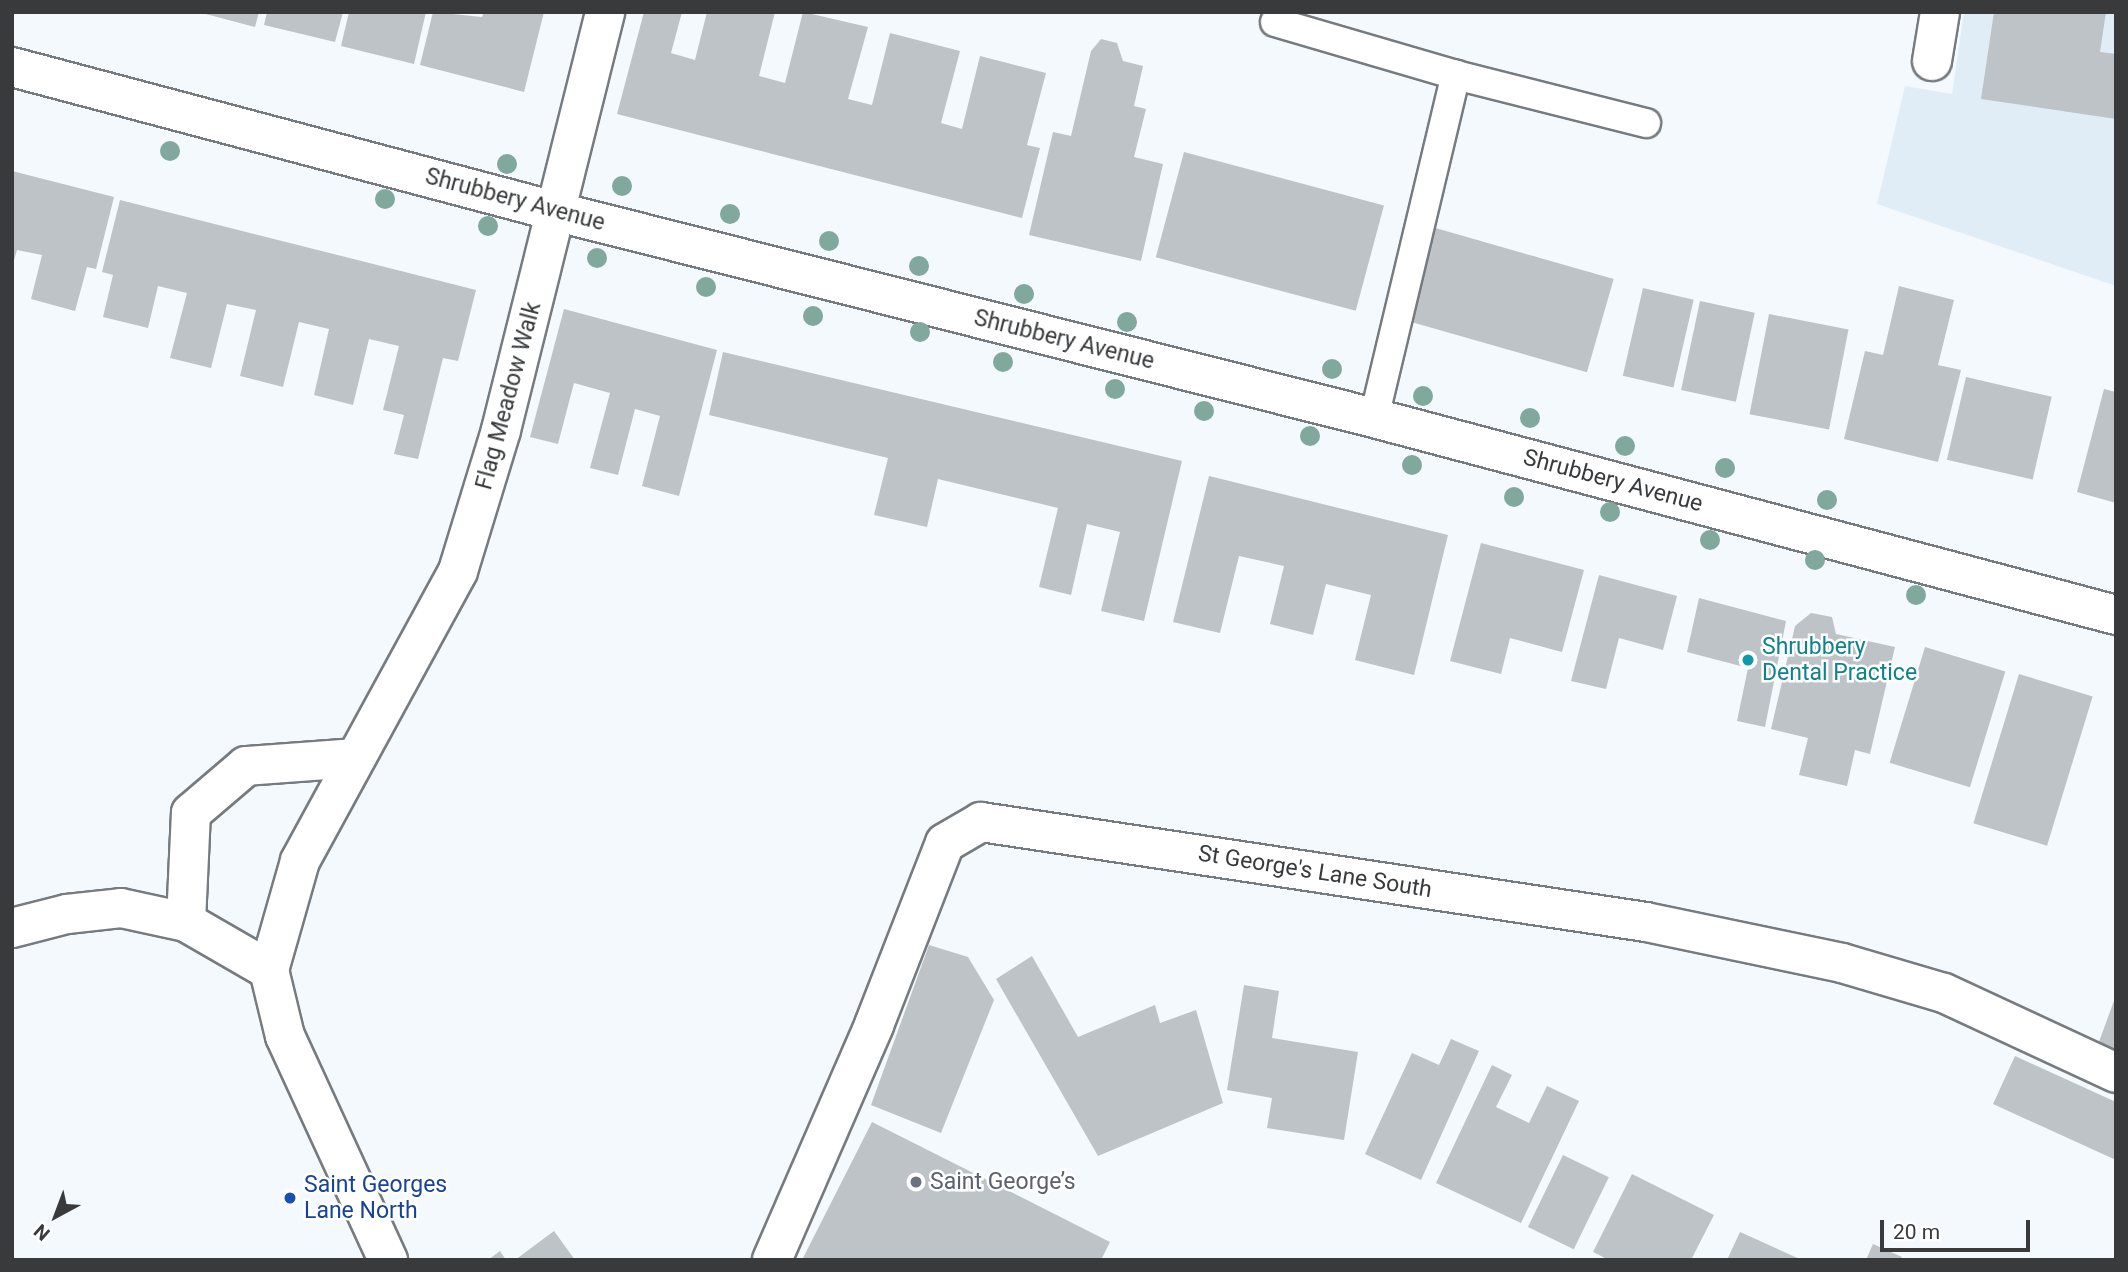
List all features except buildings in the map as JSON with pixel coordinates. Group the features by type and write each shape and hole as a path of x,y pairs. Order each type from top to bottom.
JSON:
{"street":[{"name":"Flag Meadow Walk","path":"269,970 300,861 458,571 502,430 558,212 605,12"},
{"path":"1932,61 1940,12"},
{"name":"Shrubbery Avenue","path":"12,67 558,212 1374,418 2116,615"},
{"path":"186,922 191,813 246,766 355,758"},
{"name":"St George's Lane South","path":"772,1260 874,1025 945,844 981,822 1646,922 1842,963 1944,993 2116,1073"},
{"path":"12,928 67,914 121,908 186,922 269,970 285,1036 388,1260"}],"lane":[{"path":"1275,22 1456,75 1646,123"},
{"path":"1374,418 1456,75"}],"shaded area":[{"path":"1964,12 2116,12 2116,286 1877,204 1905,86 1952,94"}],"place":[{"name":"Shrubbery Dental Practice","path":"1748,660"},
{"name":"Saint George’s","path":"916,1182"},
{"name":"Saint Georges Lane North","path":"290,1198"}]}
